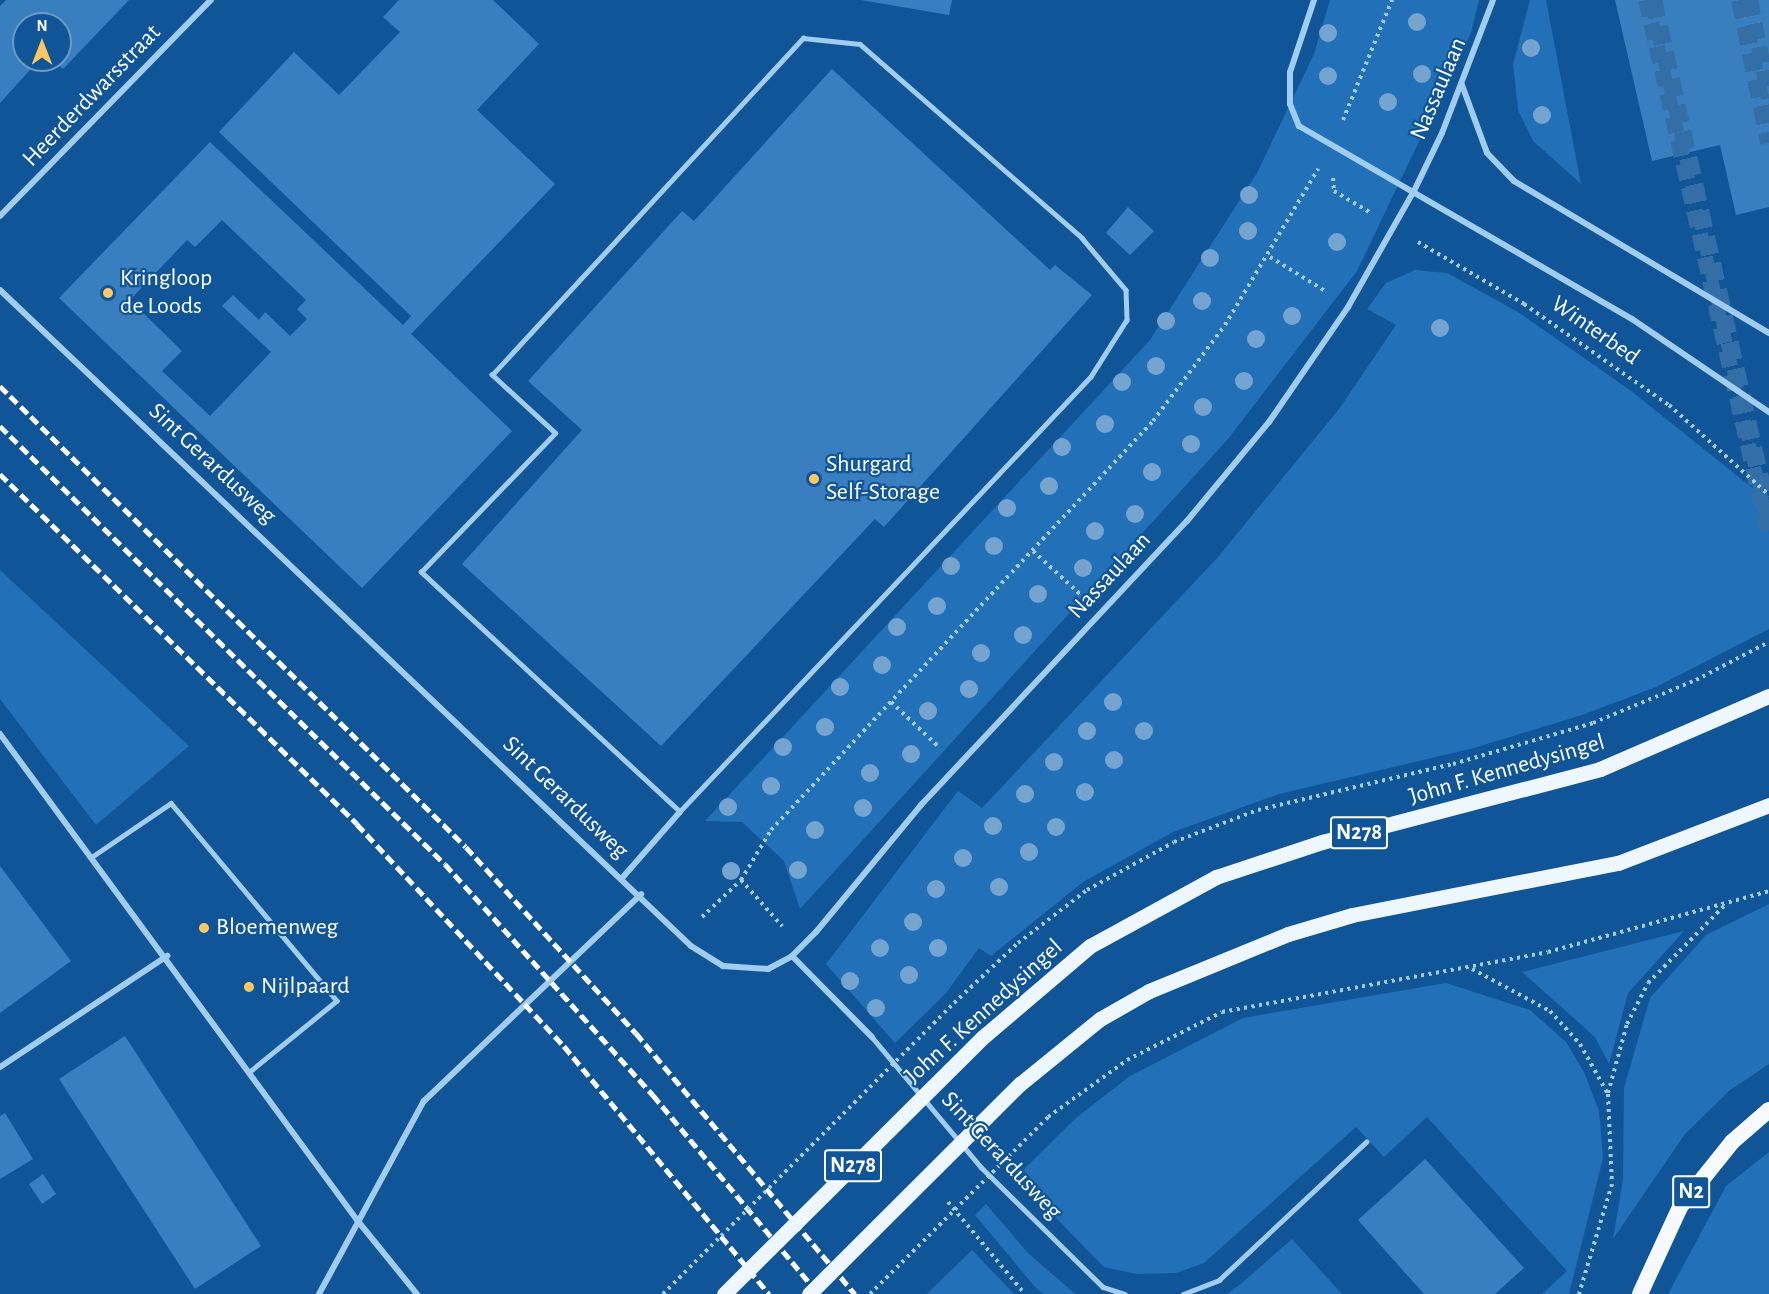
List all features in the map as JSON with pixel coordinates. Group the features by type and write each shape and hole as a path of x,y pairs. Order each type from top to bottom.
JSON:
{"highway":[{"name":"N2","path":"1640,1294 1680,1207 1732,1142 1769,1110"}],"main road":[{"name":"John F. Kennedysingel","path":"724,1294 983,1037 1090,946 1216,877 1322,842 1600,769 1769,696"},
{"name":"N278","path":"808,1294 1020,1083 1092,1024 1149,991 1288,934 1352,915 1618,862 1769,805"}],"street":[{"name":"Heerderdwarsstraat","path":"0,216 211,0"},
{"path":"1314,0 1290,72 1295,119 1310,136 1414,191"},
{"name":"Nassaulaan","path":"792,956 921,805 1231,470 1320,351 1414,191 1462,85 1493,0"},
{"path":"1462,85 1487,153 1514,181 1769,333"},
{"name":"Winterbed","path":"1414,191 1705,364 1769,412"},
{"name":"Sint Gerardusweg","path":"0,290 641,894 701,955 737,969 768,969 792,956 872,1037"},
{"path":"0,734 93,856 357,1220 417,1294"},
{"path":"622,877 680,812"},
{"path":"319,1294 357,1220 424,1101 641,894"},
{"path":"0,1067 166,956"}],"lane":[{"path":"803,38 860,45 1082,238 1126,290 1127,320 1109,354 680,812 421,572 555,433 492,375 803,38"},
{"path":"93,856 171,803 337,1001 250,1072"},
{"name":"Sint Gerardusweg","path":"872,1037 981,1167 1103,1287 1125,1294"},
{"path":"1183,1294 1219,1280 1366,1142"}],"path":[{"path":"1346,113 1392,0"},
{"path":"681,936 741,880 771,830 1153,420 1270,257 1308,189"},
{"name":"Winterbed","path":"1394,228 1524,304 1670,405 1769,495"},
{"path":"1270,257 1329,294"},
{"path":"1033,551 1086,600"},
{"path":"891,702 949,756"},
{"path":"741,880 782,925 792,956"},
{"path":"870,1294 1048,1117 1127,1060 1221,1012 1472,969 1725,905 1769,891"},
{"path":"1579,1294 1612,1184 1608,1094 1627,1024 1648,983 1725,905"},
{"path":"1472,969 1550,1011 1580,1044 1608,1094"},
{"name":"John F. Kennedysingel","path":"663,1294 954,1003"}],"shaded area":[{"path":"1330,0 1479,0 1471,33 1357,271 1228,439 800,909 784,861 742,822 705,821 1150,340 1257,173 1314,54"},
{"path":"1530,0 1546,0 1581,184 1533,141 1518,110 1513,64"},
{"path":"1415,270 1447,273 1518,312 1630,390 1755,490 1769,509 1769,629 1656,687 1582,715 1474,748 1279,794 1173,832 1083,882 991,956 979,948 946,993 895,1043 826,964 958,791 982,808 1218,557 1339,409 1396,325 1367,309 1386,283"},
{"path":"0,570 189,746 96,825 0,699"},
{"path":"1769,904 1769,1064 1729,1091 1685,1134 1613,1239 1623,1179 1624,1088 1650,998 1706,935"},
{"path":"1684,931 1628,993 1609,1064 1595,1037 1522,972"},
{"path":"1446,983 1530,1010 1566,1042 1584,1072 1599,1111 1603,1158 1569,1294 1542,1294 1567,1271 1427,1117 1384,1157 1356,1127 1204,1263 1176,1273 1136,1274 1104,1267 1016,1177 1076,1118 1130,1076 1243,1018"},
{"path":"1769,1152 1769,1294 1668,1294 1726,1186"},
{"path":"986,1204 1028,1253 1075,1294 1043,1294 1035,1287 975,1215"},
{"path":"1292,1239 1342,1294 1227,1294 1242,1283"},
{"path":"972,1250 1014,1294 927,1294"}],"building":[{"path":"6,0 129,0 72,60 72,12 12,12 12,72 28,72 0,103 0,6"},
{"path":"399,0 493,0 539,44 477,110 555,184 411,334 512,431 362,588 59,298 210,142 403,325 411,316 219,132 294,52 339,95 400,32 383,17","holes":["222,220 306,300 297,309 307,319 290,336 265,312 259,320 233,295 222,306 271,352 210,416 162,371 182,351 130,300 187,240 195,247"]},
{"path":"861,0 952,0 949,15"},
{"path":"1615,0 1769,0 1769,207 1736,215 1720,145 1652,161"},
{"path":"832,69 1050,270 1055,265 1092,295 884,527 875,519 661,746 462,564 582,430 528,381 682,211 694,221"},
{"path":"1128,207 1154,231 1130,255 1106,233"},
{"path":"0,866 71,961 0,1013"},
{"path":"125,1036 261,1246 195,1289 59,1079"},
{"path":"5,1113 33,1159 0,1179 0,1116"},
{"path":"1425,1159 1524,1268 1495,1294 1424,1294 1358,1220"},
{"path":"43,1174 56,1194 42,1204 29,1184"}],"tunnel":[{"path":"1646,0 1769,537"},
{"path":"1653,0 1769,518"},
{"path":"1740,0 1769,143"},
{"path":"1750,0 1769,98"}],"railway":[{"path":"0,386 466,847 636,1033 855,1294"},
{"path":"0,426 445,864 653,1095 819,1294"},
{"path":"0,474 357,824 564,1046 769,1294"}],"place":[{"name":"Kringloop de Loods","path":"108,293"},
{"name":"Shurgard Self-Storage","path":"814,479"},
{"name":"Bloemenweg","path":"204,928"},
{"name":"Nijlpaard","path":"249,987"}]}
